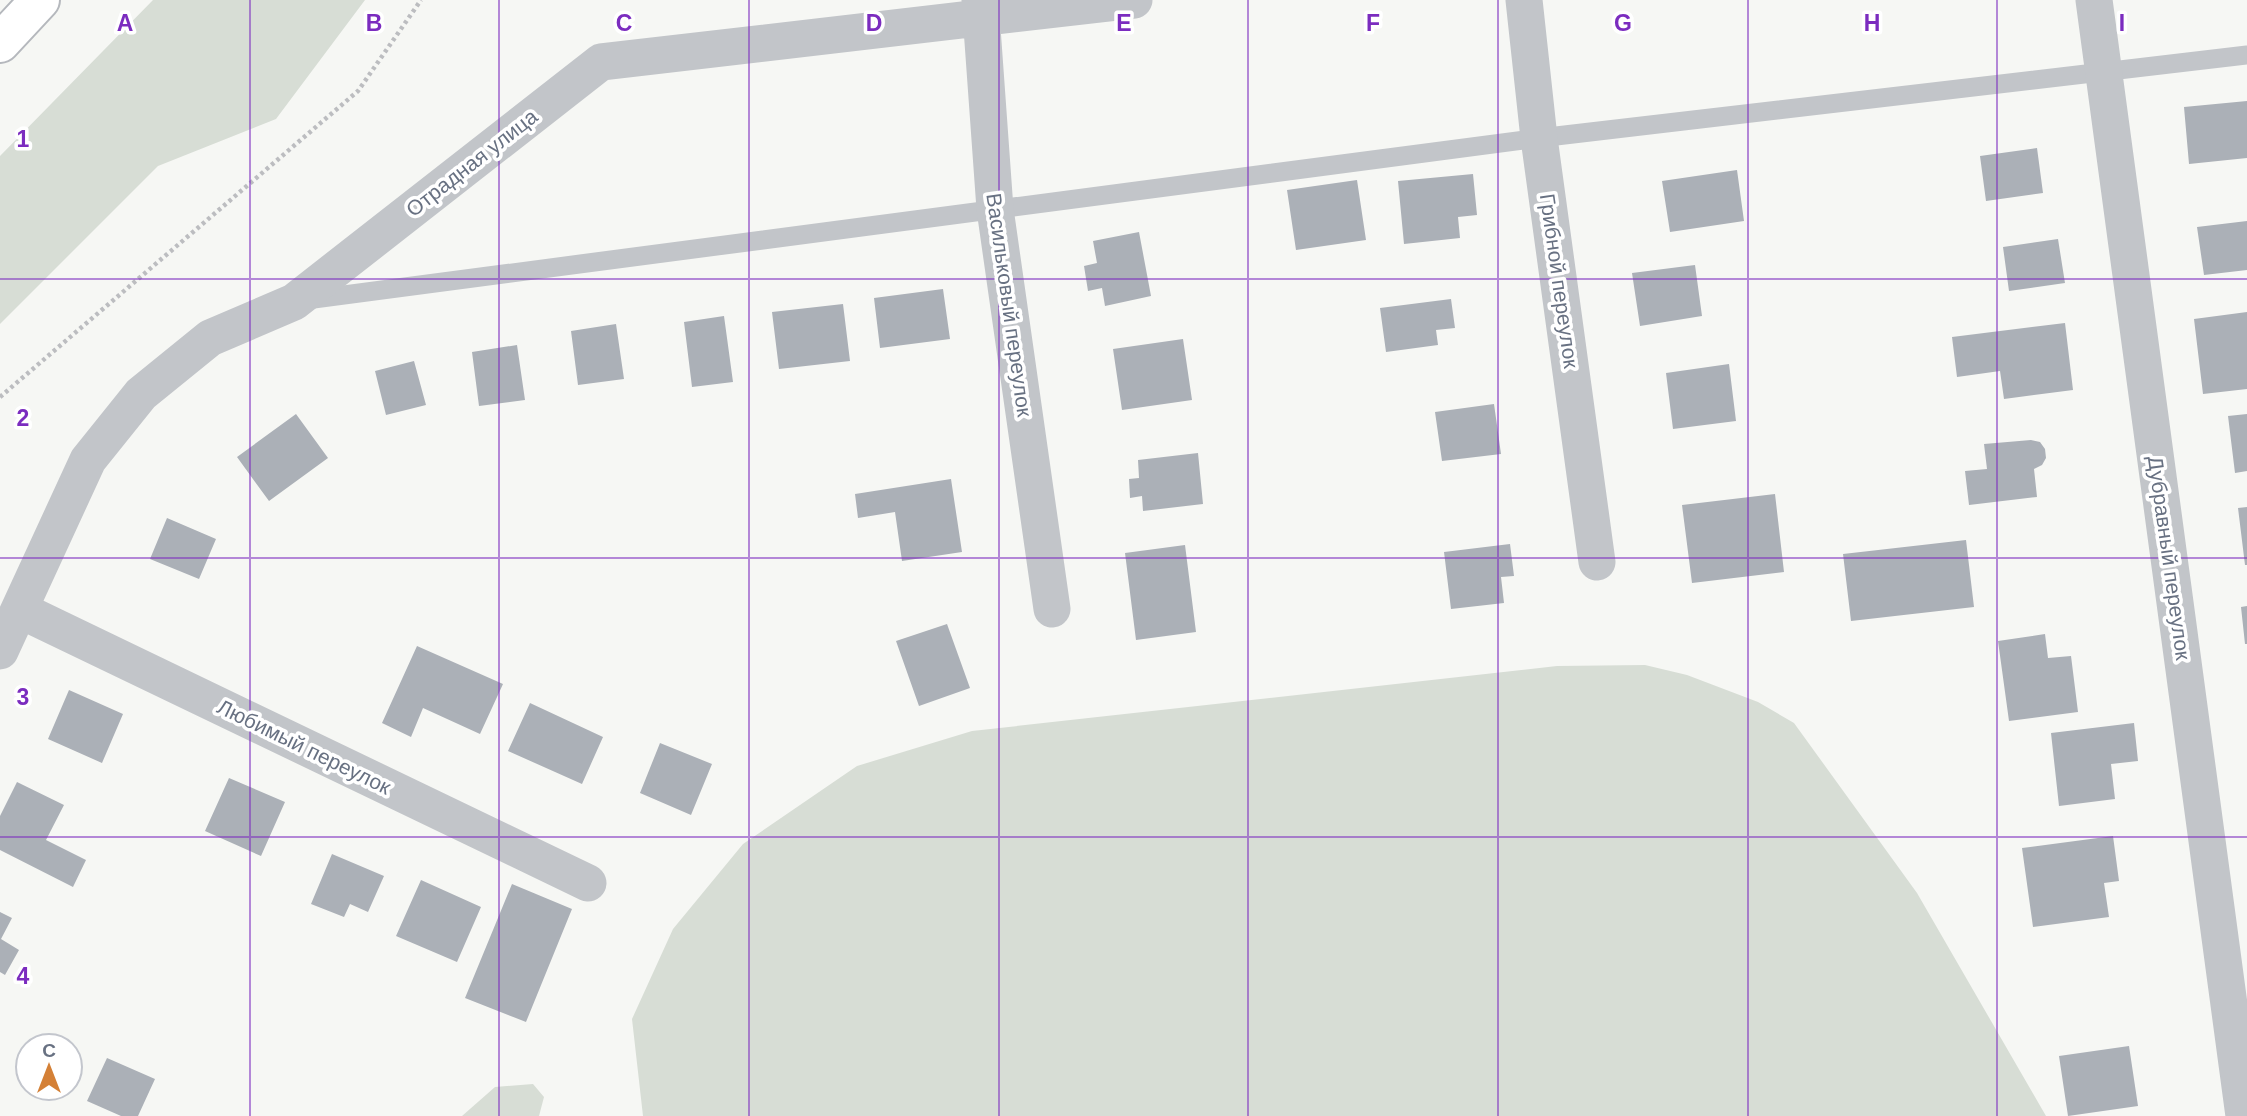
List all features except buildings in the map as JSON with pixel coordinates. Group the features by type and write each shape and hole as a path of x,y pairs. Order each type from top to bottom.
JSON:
{"main road":[{"path":"0,43 40,0"}],"street":[{"name":"Отрадная улица","path":"0,651 10,611 88,460 141,394 210,338 294,302 601,62 980,9 1134,0"},
{"name":"Грибной переулок","path":"1524,0 1539,138 1597,562"},
{"name":"Дубравный переулок","path":"2094,0 2244,1116"},
{"name":"Васильковый переулок","path":"980,9 995,209 1052,609"},
{"name":"Любимый переулок","path":"10,611 588,883"}],"lane":[{"path":"294,302 1539,138 2247,55"}],"path":[{"path":"0,397 358,91 421,0"}],"shaded area":[{"path":"153,0 365,0 276,119 158,166 0,324 0,156"},
{"path":"1645,665 1687,675 1758,702 1794,723 1917,893 2046,1116 643,1116 632,1019 673,929 743,844 857,766 972,731 1557,666"},
{"path":"533,1084 544,1097 539,1116 462,1116 495,1087"}]}
